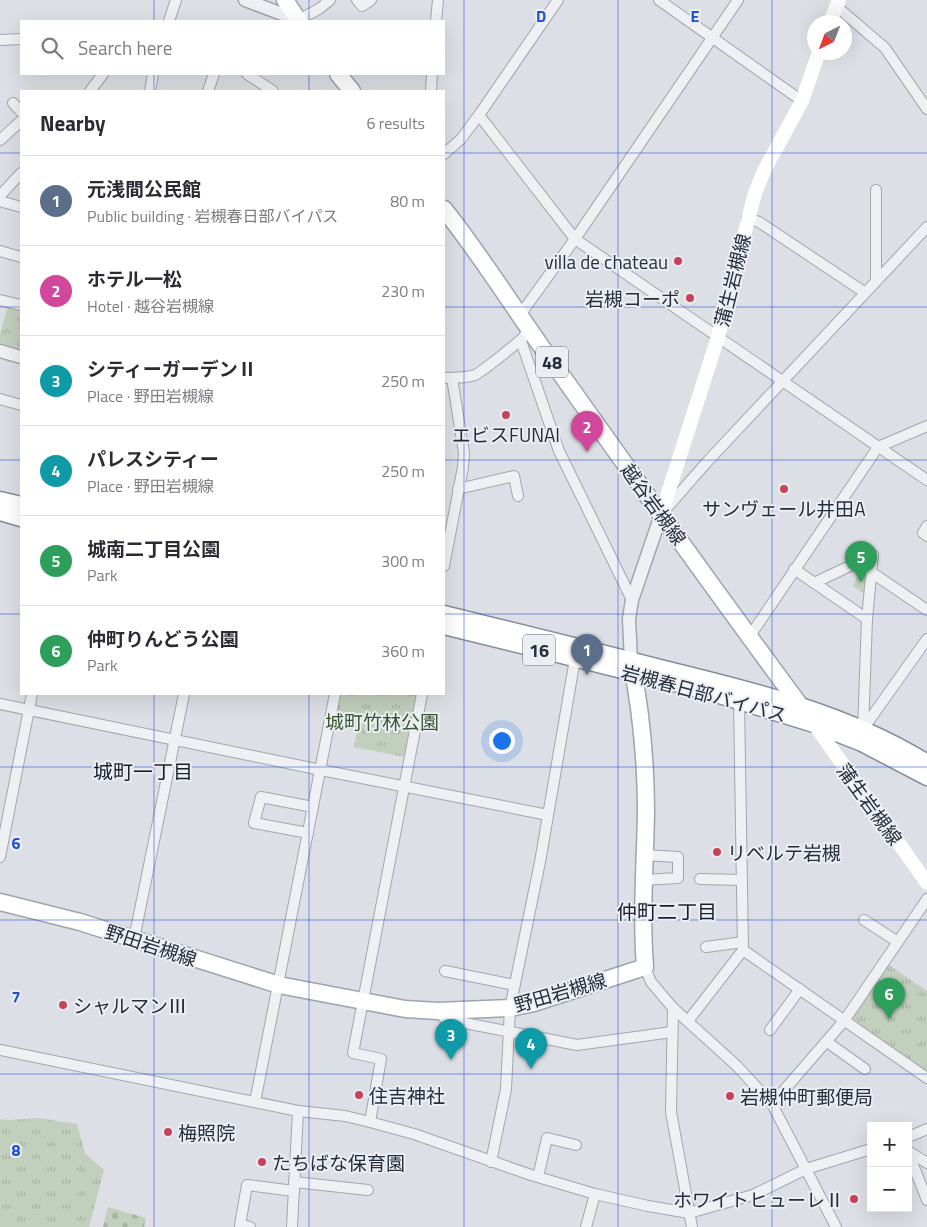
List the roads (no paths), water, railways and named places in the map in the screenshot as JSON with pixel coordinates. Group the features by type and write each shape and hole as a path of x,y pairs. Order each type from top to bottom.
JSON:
{"main road":[{"path":"285,0 295,20"},
{"path":"833,15 837,3"},
{"name":"蒲生岩槻線","path":"661,515 718,337 748,218 764,171 802,101 816,60"},
{"path":"339,75 351,90"},
{"name":"越谷岩槻線","path":"445,210 466,237 523,328 814,724"},
{"path":"0,500 20,505"},
{"path":"0,512 20,518"},
{"name":"岩槻春日部バイパス","path":"445,614 632,667 814,724 862,743 927,777"},
{"name":"岩槻春日部バイパス","path":"445,626 575,659 632,667 799,704 863,730 927,763"},
{"path":"632,667 643,744 646,811 643,942 645,966"},
{"name":"蒲生岩槻線","path":"814,724 927,883"},
{"name":"野田岩槻線","path":"0,902 77,921 279,985 405,1009 438,1011 510,1008 534,1003 645,966"}],"street":[{"path":"169,20 176,0"},
{"path":"245,0 295,20 319,9 330,0"},
{"path":"357,0 362,6 371,0"},
{"path":"436,20 438,0"},
{"path":"445,153 461,139 479,115 558,0"},
{"path":"659,0 802,101"},
{"path":"445,560 464,453 448,378 476,375 511,347 574,239 738,0"},
{"path":"837,3 885,48 927,109"},
{"path":"0,40 20,39"},
{"path":"91,90 102,75"},
{"path":"150,90 154,75"},
{"path":"208,90 214,75"},
{"path":"250,75 272,90"},
{"path":"431,90 432,75"},
{"path":"12,103 20,111"},
{"path":"479,115 574,239 927,480"},
{"path":"0,140 20,122"},
{"path":"0,196 20,174"},
{"path":"876,190 876,280"},
{"path":"0,201 20,207"},
{"path":"748,218 759,222 864,292"},
{"path":"632,667 629,619 632,600 661,515 707,462 864,292 925,232"},
{"path":"0,251 20,257"},
{"path":"0,300 20,305"},
{"path":"523,328 560,451 632,600"},
{"path":"0,351 20,357"},
{"path":"0,399 20,405"},
{"path":"750,636 878,447 927,426"},
{"path":"458,489 514,476 518,496"},
{"path":"927,526 923,533 927,536"},
{"path":"814,583 873,555 867,619 863,730"},
{"path":"794,570 867,619"},
{"path":"871,572 927,610"},
{"path":"863,730 926,644"},
{"path":"491,1162 506,1089 508,1030 514,984 548,815 575,659"},
{"path":"0,857 5,802 32,695"},
{"path":"134,939 184,695"},
{"path":"255,1102 335,695"},
{"path":"370,1122 381,1059 353,1053 422,695"},
{"path":"688,1021 743,946 739,701"},
{"path":"0,704 548,815"},
{"path":"308,833 254,823 261,797 313,806"},
{"path":"644,880 678,878 678,857 645,855"},
{"path":"700,879 742,880"},
{"path":"772,1104 844,1020 927,898"},
{"path":"864,920 898,942"},
{"path":"706,947 743,946 927,1078"},
{"path":"645,966 651,982 673,1008 737,1066 772,1104 836,1227"},
{"path":"445,971 514,984"},
{"path":"770,1030 800,988"},
{"path":"673,1008 671,1112 692,1227"},
{"path":"438,1011 445,1019 577,1045 672,1032"},
{"path":"827,1042 866,1068"},
{"path":"0,1050 298,1111 345,1116 414,1134 491,1162 595,1194 690,1213 753,1195 806,1169 867,1151"},
{"path":"292,1227 298,1111"},
{"path":"912,1135 927,1129"},
{"path":"538,1177 547,1138 576,1145"},
{"path":"912,1154 927,1163"},
{"path":"912,1161 927,1200"},
{"path":"250,1227 240,1225 247,1185 368,1190"},
{"path":"586,1227 595,1194"}],"place":[{"name":"villa de chateau","path":"678,261"},
{"name":"岩槻コーポ","path":"690,298"},
{"name":"エビスFUNAI","path":"506,415"},
{"name":"ホテル一松","path":"587,452"},
{"name":"サンヴェール井田A","path":"784,489"},
{"name":"城南二丁目公園","path":"861,582"},
{"name":"元浅間公民館","path":"587,675"},
{"name":"リベルテ岩槻","path":"717,852"},
{"name":"シャルマンⅢ","path":"63,1005"},
{"name":"仲町りんどう公園","path":"889,1019"},
{"name":"シティーガーデンⅡ","path":"451,1060"},
{"name":"パレスシティー","path":"531,1069"},
{"name":"住吉神社","path":"359,1095"},
{"name":"岩槻仲町郵便局","path":"730,1096"},
{"name":"梅照院","path":"168,1132"},
{"name":"たちばな保育園","path":"262,1162"},
{"name":"ホワイトヒューレⅡ","path":"854,1199"}],"district":[{"name":"城町一丁目","path":"143,771"},
{"name":"仲町二丁目","path":"667,911"}],"park label":[{"name":"城町竹林公園","path":"382,721"}]}
